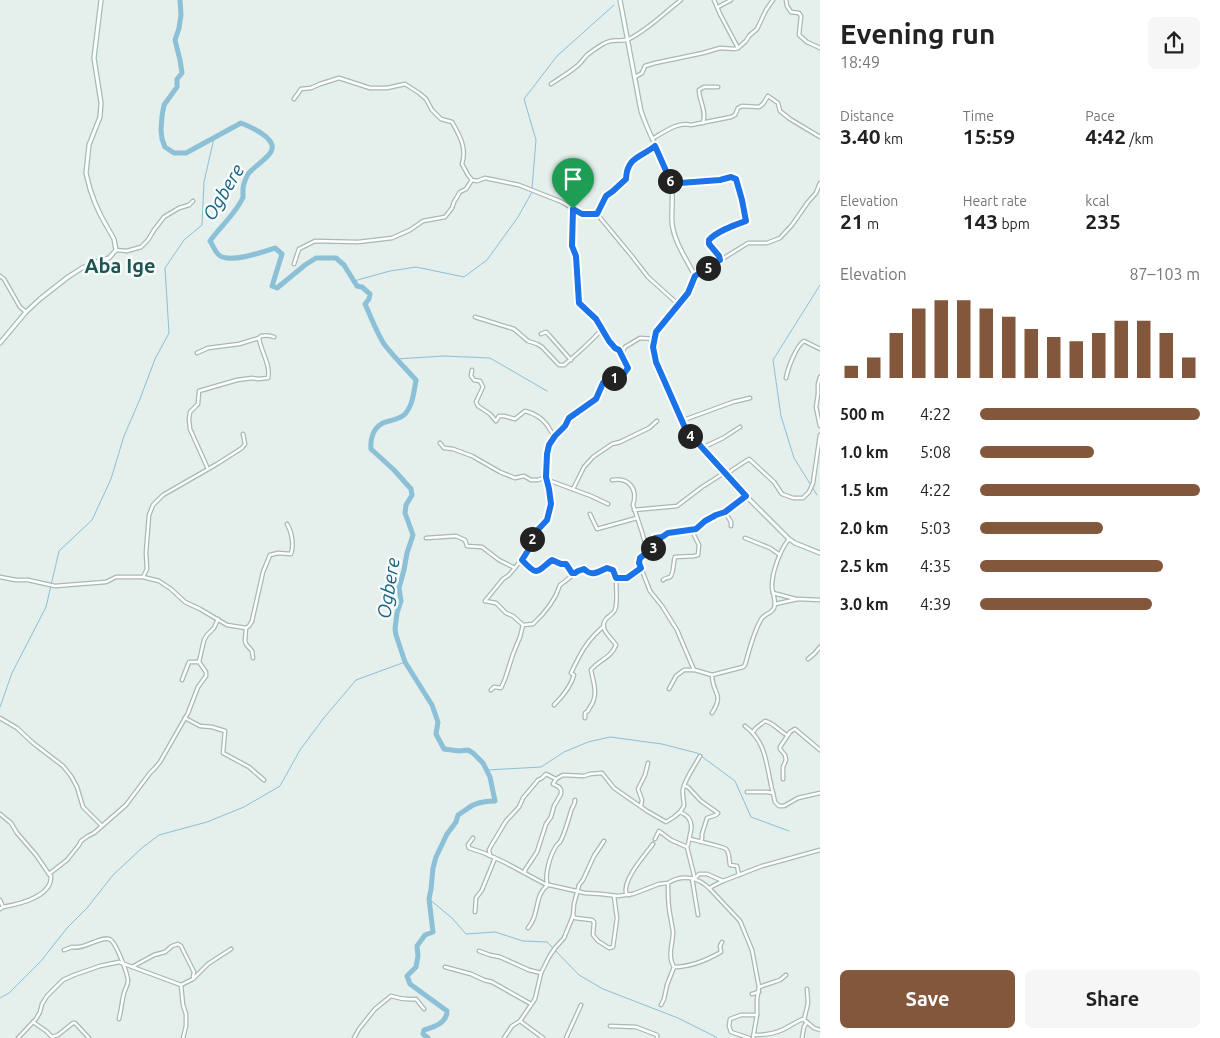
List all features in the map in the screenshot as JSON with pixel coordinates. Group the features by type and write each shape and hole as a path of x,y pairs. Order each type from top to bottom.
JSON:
{"street":[{"path":"101,0 94,58 101,104 100,117 89,144 86,173 92,196 100,216 114,239 116,250"},
{"path":"620,0 642,111 671,186 672,224 677,241 695,276"},
{"path":"552,84 570,72 588,54 602,44 611,40 622,41 642,32 681,0"},
{"path":"714,0 738,48"},
{"path":"718,7 731,0"},
{"path":"635,77 642,73 645,66 655,63 720,48 738,48 757,29 773,0"},
{"path":"786,0 786,6 791,12 799,13 801,16 799,35 807,42 820,48"},
{"path":"294,99 301,89 311,88 340,78 370,88 387,88 405,84 426,99 432,110 441,119 452,122 461,138 465,155 462,164 472,180 477,181 485,178 519,185 562,202 582,214 597,214"},
{"path":"703,123 705,117 699,90 704,87 718,87"},
{"path":"652,139 686,123 691,125 735,115 738,108 742,106 759,107 768,96 778,103 780,111 785,115 820,137"},
{"path":"597,214 606,196 626,179 626,170 631,161 655,146"},
{"path":"671,186 680,183 720,180 731,177 736,179 746,221 714,235 709,240 709,244 720,260"},
{"path":"294,264 299,249 315,241 358,242 392,238 423,222 445,216 452,208 460,192 466,189 472,180"},
{"path":"820,183 816,192 780,238 766,243 748,243 695,276 688,293 656,332 653,347 656,362 686,430 725,474 789,539 820,553"},
{"path":"116,250 127,251 141,247 164,217 179,208 189,205 193,201"},
{"path":"573,209 572,246 576,256 579,303 596,319 609,341 619,350 628,368 623,375 603,383 596,399 569,418 565,426 549,445 546,478 551,504 547,520 534,534 529,549 522,560 485,601 496,603 506,613 514,616 523,624 533,624 545,612 556,596 560,585 575,573 584,569 587,573 594,574 607,568 613,570 616,578 616,608 605,620 604,626 606,633 616,645 608,656 591,670 595,692 592,704 585,713 586,718"},
{"path":"597,214 648,277 679,305"},
{"path":"0,343 26,312 40,299 68,277 82,268 109,258 116,250"},
{"path":"0,276 26,312"},
{"path":"475,317 514,329 528,341 538,344 559,365 564,365 571,360 602,329"},
{"path":"541,334 546,332 571,360"},
{"path":"198,353 208,348 240,344 264,335 274,337"},
{"path":"208,469 190,429 190,412 198,404 199,392 237,380 268,378 269,368 259,338"},
{"path":"622,355 625,347 640,338 655,339"},
{"path":"786,378 788,367 799,344 804,340 820,349"},
{"path":"472,370 471,376 474,380 480,382 483,388 476,402 478,406 490,414 496,421 499,416 515,419 524,411 532,413 546,424 555,436"},
{"path":"820,377 816,407 820,426"},
{"path":"681,421 733,402 750,398"},
{"path":"573,489 584,467 593,456 612,444 649,428 657,421"},
{"path":"702,448 740,427"},
{"path":"143,577 147,569 149,516 153,505 163,495 242,448 245,444 243,434"},
{"path":"634,510 677,506 702,487 749,459 774,482 782,494 793,498 803,498 809,492 813,483 820,435"},
{"path":"440,443 444,448 453,449 472,456 514,478 524,476 530,480 538,480 546,478 608,504"},
{"path":"612,480 624,480 633,487 634,510 648,551"},
{"path":"663,580 672,574 675,558 698,555 699,545 694,535 696,529 705,521 725,512 746,496"},
{"path":"725,512 731,522 731,526"},
{"path":"590,514 597,529 636,518"},
{"path":"253,658 252,651 245,641 246,628 252,621 263,572 270,554 291,554 293,548 290,529 287,524"},
{"path":"695,670 677,630 650,591 639,563 640,558 653,548 655,538 662,537 668,533 696,529"},
{"path":"426,538 456,536 465,540 466,546 482,547 499,560 515,568"},
{"path":"745,538 780,554"},
{"path":"670,689 676,676 688,669 712,675 745,665 750,646 761,620 764,615 774,609 772,584 780,554 789,539"},
{"path":"522,560 532,570 536,571 552,560 566,564 572,573 575,573"},
{"path":"616,578 627,578 641,568"},
{"path":"0,577 56,586 106,582 116,578 143,577 159,581 185,602 227,625 246,628"},
{"path":"773,593 798,599 820,600"},
{"path":"774,603 798,599"},
{"path":"49,874 67,860 81,841 94,833 126,805 160,762 185,718 198,687 206,676 206,672 199,662 204,640 218,620"},
{"path":"491,690 494,687 501,688 506,679 523,624"},
{"path":"554,705 572,683 574,675 571,673 580,652 594,634 604,626"},
{"path":"808,659 820,647"},
{"path":"182,680 189,662 199,662"},
{"path":"712,675 712,683 719,697 712,713"},
{"path":"1,718 17,728 32,743 63,766 77,788 83,807 102,826"},
{"path":"185,718 200,726 225,731 223,753 249,767 264,780"},
{"path":"753,732 765,721 771,722 788,735"},
{"path":"745,726 753,732 760,743 765,755 775,802 779,806 784,806 798,798 820,793"},
{"path":"783,779 783,767 786,760 780,747 790,732 795,729 820,750"},
{"path":"525,874 525,870 537,852 546,824 561,794 561,790 553,784 556,779 563,775 584,776 602,773 614,788 666,822 680,812 685,804 683,790 688,775 700,756"},
{"path":"641,806 642,800 638,789 648,763"},
{"path":"490,856 489,850 506,821 519,807 523,798 538,780 546,774 556,779"},
{"path":"685,786 718,812 716,815 707,818 701,842"},
{"path":"747,792 773,793"},
{"path":"548,885 546,879 551,855 560,840 575,800"},
{"path":"680,812 686,814 691,823 692,832 687,847 694,879 698,915"},
{"path":"0,814 11,823 51,876 51,882 48,887 28,901 1,908 0,900"},
{"path":"655,839 659,831 671,840 687,847"},
{"path":"473,838 468,845 469,848 495,858 548,885 585,893 614,896 629,895 653,885 668,884 674,880 694,879 702,882 740,921 752,950 759,987 757,1015 752,1037"},
{"path":"690,840 727,850 730,865 737,866 739,875"},
{"path":"504,1038 512,1026 520,1021 537,994 541,973 549,956 564,938 573,916 579,885 604,841"},
{"path":"629,895 625,889 627,882 653,844"},
{"path":"710,889 723,881 762,866 820,850"},
{"path":"475,912 476,898 482,890 495,858"},
{"path":"694,879 699,874 705,873 723,881"},
{"path":"661,1005 674,967 670,953 673,934 668,884"},
{"path":"528,928 534,917 540,895 548,885"},
{"path":"573,916 575,918 592,920 594,922 593,935 595,938 605,946 612,948 617,918 614,896"},
{"path":"64,950 80,947 102,939 113,941 119,951 128,981 119,1019"},
{"path":"674,967 680,967 721,952 720,946 722,942"},
{"path":"132,967 178,944 181,946 194,972 193,979"},
{"path":"18,1038 33,1022 48,996 63,980 74,975 119,962 181,985 193,979 208,964 231,949"},
{"path":"479,951 541,973"},
{"path":"445,967 495,983 531,1004"},
{"path":"759,987 780,980 786,975"},
{"path":"181,985 186,1014 183,1038"},
{"path":"804,1020 808,1003 807,989"},
{"path":"752,994 759,992"},
{"path":"354,1038 375,1008 391,996 406,1000 416,999 424,1009"},
{"path":"566,1038 581,1005"},
{"path":"757,1015 741,1015 730,1019 729,1026 731,1032 752,1037 776,1032 804,1020 820,1030"},
{"path":"520,1021 543,1038"},
{"path":"33,1022 52,1037 58,1035 73,1023 76,1023 89,1038"},
{"path":"802,1038 807,1022"},
{"path":"610,1026 636,1027 657,1035 657,1038"}],"waterway":[{"name":"Ogbere","path":"180,0 181,15 175,40 182,73 177,79 177,87 164,105 161,130 165,147 174,153 186,153 241,123 264,135 272,145 270,153 248,174 241,202 210,241 215,250 224,257 238,258 275,248 282,254 272,286 277,288 316,258 336,258 344,265 357,286 362,287 370,294 365,304 381,339 416,380 413,398 408,410 400,418 380,425 373,434 371,441 371,449 411,489 412,495 406,505 405,513 413,535 399,588 401,601 397,613 396,635 405,662 432,705 438,722 436,734 444,749 468,750 483,763 490,777 495,801 476,804 458,815 436,857 429,899 433,932 425,935 417,946 416,967 407,976 410,984 447,1011 445,1019 436,1026 424,1030 423,1034 428,1038"},
{"path":"532,188 536,140 524,99 557,56 614,5"},
{"path":"0,707 12,673 46,607 59,551 92,520 111,479 124,436 155,359 169,333 165,268 184,240 202,225 204,182 214,138"},
{"path":"354,281 390,271 416,267 464,277 487,260 518,217 532,192"},
{"path":"817,495 794,458 781,416 773,360 820,285"},
{"path":"396,359 444,356 490,358 547,391"},
{"path":"0,998 9,993 41,961 113,875 142,848 159,835 207,822 244,807 280,786 300,750 356,680 405,662"},
{"path":"487,770 541,767 564,752 588,742 610,737 662,744 697,753 735,781 751,817 789,831"},
{"path":"429,899 452,918 466,934 495,932 523,941 547,942 579,975 603,989 678,1018 717,1038"}],"district":[{"name":"Aba Ige","path":"120,265"}],"route":[{"path":"655,146 671,186 680,183 720,180 731,177 736,179 746,221 711,237 709,244 720,260 695,276 688,293 656,332 653,347 656,362 686,430 746,496 725,512 705,521 696,529 668,533 662,537 655,538 653,548 640,558 641,568 627,578 616,578 613,570 607,568 594,574 587,573 584,569 572,573 566,564 552,560 536,571 532,570 522,560 529,549 534,534 547,520 551,504 546,477 549,445 565,426 569,418 596,399 603,383 623,375 628,368 619,350 609,341 596,319 579,303 576,256 572,246 573,209 582,214 597,214 606,196 626,179 626,170 631,161 655,146"}]}
